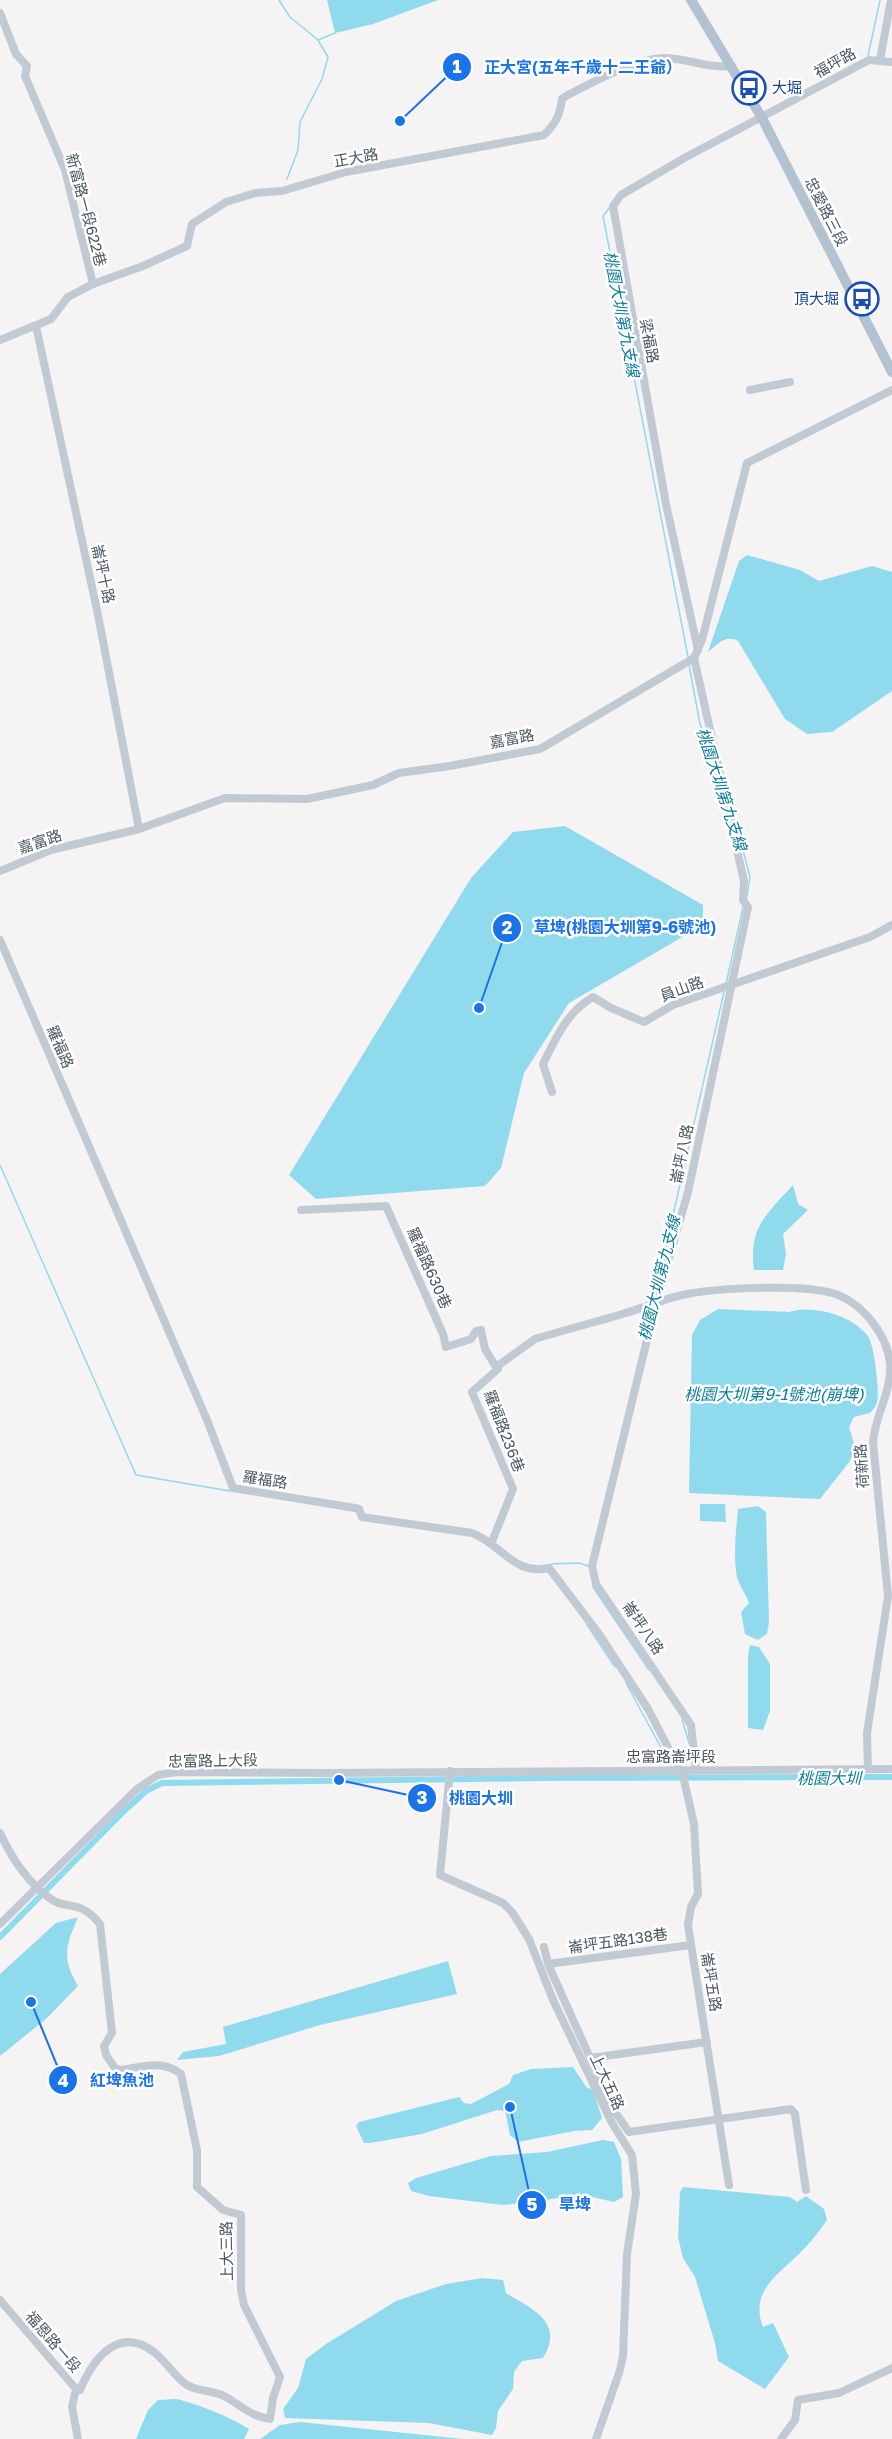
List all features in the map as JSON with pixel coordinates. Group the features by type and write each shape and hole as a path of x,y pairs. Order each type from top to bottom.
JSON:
{"main road":[{"name":"忠愛路三段","path":"691,0 761,117 892,372"}],"street":[{"path":"880,60 891,0"},
{"name":"新富路一段622巷","path":"0,13 16,54 27,66 25,76 64,170 93,284"},
{"name":"正大路","path":"0,340 51,319 68,297 93,284 143,266 187,246 192,224 226,202 255,193 282,190 346,172 544,135 561,114 562,99 566,96 607,76 653,59 668,58 721,68 732,66"},
{"name":"福坪路","path":"761,117 869,60 892,62"},
{"name":"梁福路","path":"696,654 666,504 613,206 621,195 639,184 761,117"},
{"name":"崙坪十路","path":"36,326 99,615 139,829"},
{"path":"750,390 790,382"},
{"path":"696,654 747,463 892,390"},
{"name":"嘉富路","path":"0,872 51,850 139,829 225,798 307,799 373,785 399,773 540,749 696,654"},
{"name":"崙坪八路","path":"696,654 744,881 743,900 748,907 688,1192 656,1303 592,1566 596,1584 691,1725 696,1770"},
{"name":"員山路","path":"552,1092 543,1064 563,1024 584,1002 593,997 610,1008 644,1022 662,1009 870,937 892,925"},
{"name":"羅福路","path":"0,940 207,1420 233,1488 472,1533 524,1569 549,1568 599,1634 648,1709 682,1777"},
{"name":"羅福路630巷","path":"300,1210 386,1206 443,1334 446,1347 471,1339 476,1331 481,1330 485,1349 496,1367"},
{"name":"荷新路","path":"656,1303 686,1295 729,1290 813,1290 834,1293 863,1312 874,1324 886,1349 890,1363 888,1396 874,1431 873,1442 888,1596 867,1733 868,1769"},
{"name":"羅福路236巷","path":"491,1544 513,1489 472,1392 498,1369 496,1367 535,1339 656,1303"},
{"name":"忠富路崙坪段","path":"450,1772 682,1777 696,1770 892,1769"},
{"name":"忠富路上大段","path":"0,1924 137,1789 158,1775 176,1772 450,1772"},
{"name":"上大五路","path":"450,1772 440,1875 503,1903 512,1912 529,1939 553,2000 612,2123 632,2155 636,2194 627,2254 623,2356 621,2370 596,2439"},
{"name":"崙坪五路","path":"682,1777 689,1796 694,1824 698,1894 691,1907 688,1925 729,2185"},
{"name":"上大三路","path":"0,1833 15,1863 48,1898 84,1908 100,1924 112,2033 104,2046 115,2068 120,2070 158,2064 174,2068 181,2074 197,2150 197,2187 223,2210 241,2215 241,2290 244,2305 280,2377 273,2398 270,2419 262,2418 222,2395 184,2384 156,2353 139,2343 130,2342 119,2343 99,2356 88,2371 80,2390 76,2389"},
{"name":"崙坪五路138巷","path":"548,1964 691,1945"},
{"path":"544,1947 548,1964 623,2127 631,2133 791,2109 795,2114 806,2190"},
{"path":"590,2058 707,2042"},
{"path":"621,2136 623,2127"},
{"name":"福恩路一段","path":"0,2300 76,2389 72,2407 78,2439"},
{"path":"781,2439 795,2420 798,2400 839,2393 892,2368"}],"water":[{"path":"327,0 438,0 373,24 335,33"},
{"path":"747,555 800,570 819,581 872,566 892,572 892,691 832,732 807,734 785,719 738,641 725,639 708,652 739,561"},
{"path":"565,826 703,905 703,925 569,1003 524,1073 501,1168 485,1186 316,1199 289,1175 471,878 513,832"},
{"path":"793,1185 798,1204 808,1210 783,1234 786,1254 783,1270 754,1270 753,1255 757,1232 768,1213"},
{"name":"桃園大圳第9-1號池(崩埤)","path":"718,1309 821,1311 844,1318 863,1330 869,1338 876,1369 877,1402 870,1413 854,1417 849,1427 855,1447 850,1461 820,1499 689,1493 692,1335 700,1320"},
{"path":"700,1504 725,1504 726,1522 700,1521"},
{"path":"758,1506 766,1512 769,1622 767,1634 758,1640 745,1634 741,1612 749,1603 737,1577 735,1552 738,1509"},
{"path":"750,1645 759,1647 770,1664 770,1711 763,1730 748,1728"},
{"path":"78,1917 68,1944 67,1959 78,1986 47,2018 0,2056 0,1974 56,1923"},
{"path":"448,1961 457,1994 320,2025 219,2056 177,2060 183,2052 226,2044 223,2027"},
{"path":"573,2067 587,2088 593,2089 602,2118 592,2130 574,2131 518,2142 510,2135 505,2111 497,2110 422,2134 370,2143 364,2143 356,2126 359,2122 459,2097 464,2103 471,2104 509,2084 513,2075 531,2069"},
{"path":"603,2140 614,2142 621,2159 623,2197 614,2202 583,2195 503,2205 429,2196 411,2191 408,2183 416,2178 491,2156 547,2152"},
{"path":"683,2187 790,2197 797,2202 806,2196 824,2209 827,2220 821,2229 804,2249 775,2276 763,2293 760,2314 763,2327 773,2323 789,2357 765,2389 718,2361 715,2343 695,2277 683,2258 678,2237 680,2192"},
{"path":"482,2278 503,2280 506,2293 535,2311 548,2326 550,2335 549,2346 543,2358 522,2361 514,2372 513,2389 498,2411 496,2428 492,2435 429,2423 285,2418 283,2409 298,2388 306,2359 326,2344 396,2301 446,2284"},
{"path":"177,2399 214,2411 249,2429 244,2439 136,2439 148,2410 158,2400"},
{"path":"300,2422 463,2439 260,2439 280,2425"}],"waterway":[{"path":"279,0 290,17 318,40 335,33"},
{"name":"桃園大圳第九支線","path":"868,56 880,0"},
{"path":"287,179 298,150 300,122 322,79 328,57 318,40"},
{"name":"桃園大圳第九支線","path":"610,207 603,216 688,657"},
{"name":"桃園大圳第九支線","path":"689,665 700,724 711,753"},
{"name":"桃園大圳第九支線","path":"733,811 750,877 747,896"},
{"name":"桃園大圳第九支線","path":"726,984 743,907"},
{"name":"桃園大圳第九支線","path":"657,1285 724,992"},
{"path":"0,1165 136,1475 230,1491"},
{"path":"551,1564 579,1563 588,1566"},
{"name":"桃園大圳第九支線","path":"593,1587 649,1670"},
{"path":"586,1623 615,1667"},
{"path":"626,1683 671,1766"},
{"name":"桃園大圳第九支線","path":"682,1719 689,1743"},
{"name":"桃園大圳","path":"0,1937 123,1812 146,1791 162,1783 545,1778 892,1777"}],"place":[{"name":"大堀","path":"749,88"},
{"name":"正大宮(五年千歲十二王爺）","path":"400,121"},
{"name":"頂大堀","path":"862,299"},
{"name":"草埤(桃園大圳第9-6號池)","path":"479,1008"},
{"name":"桃園大圳","path":"339,1780"},
{"name":"紅埤魚池","path":"31,2002"},
{"name":"旱埤","path":"510,2107"}]}
